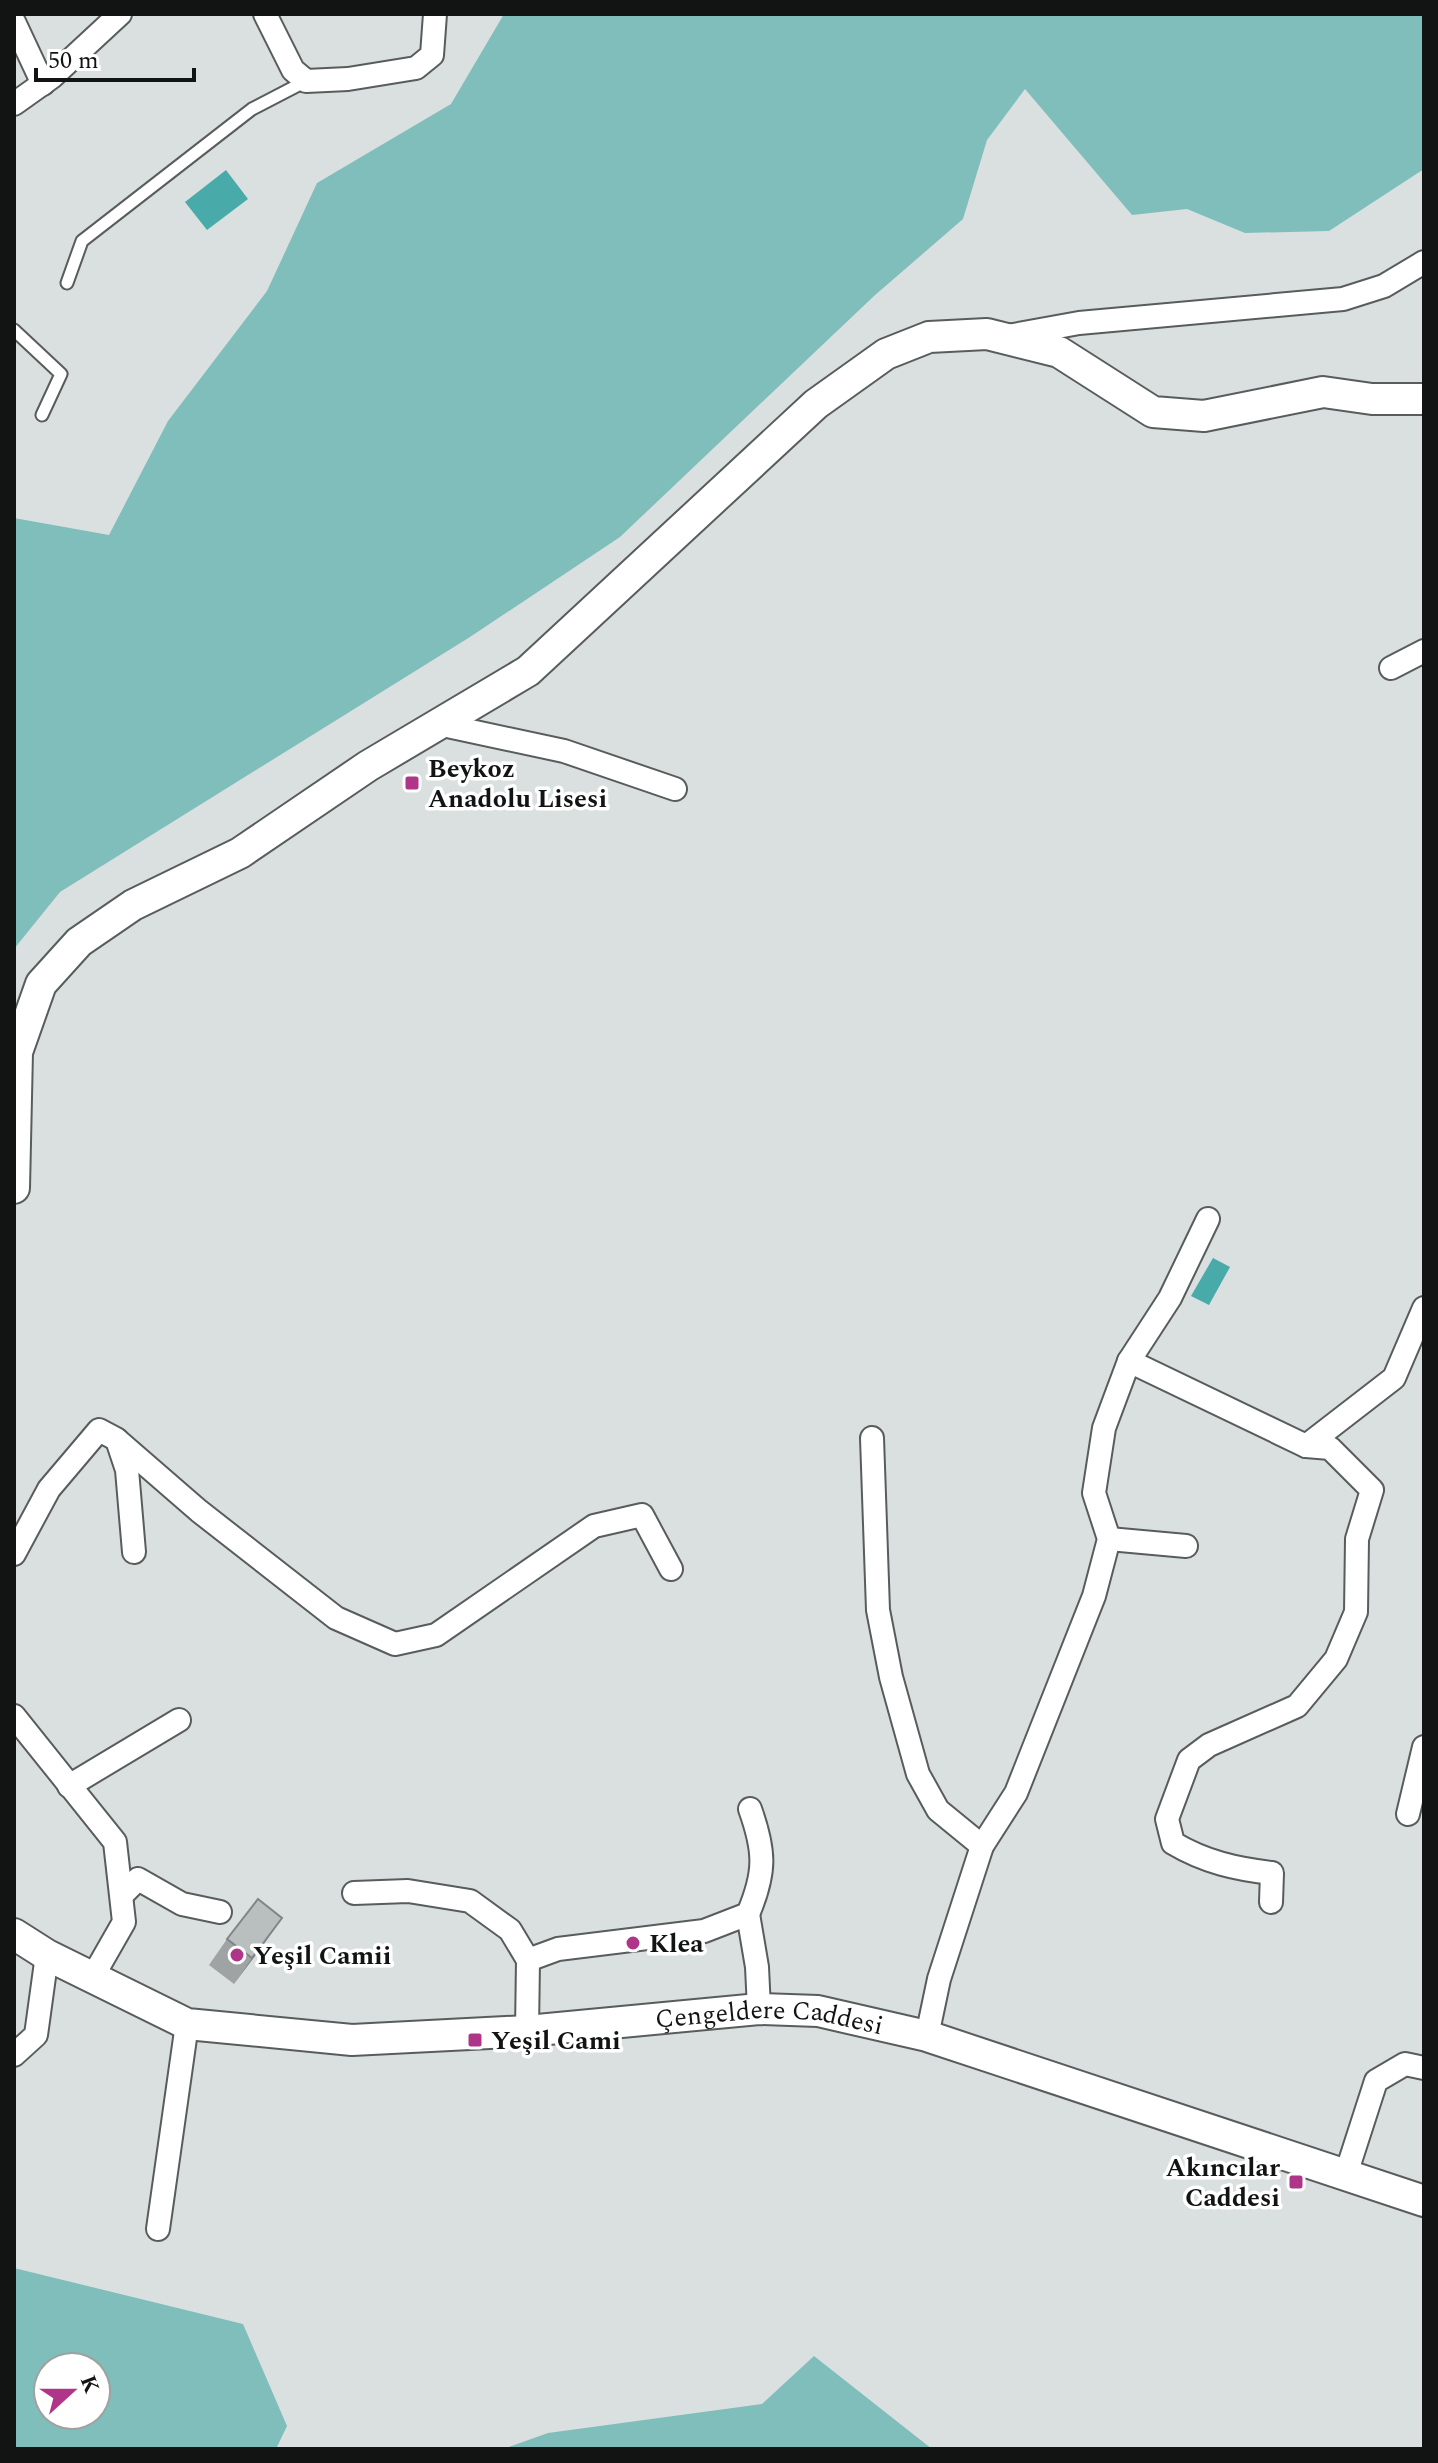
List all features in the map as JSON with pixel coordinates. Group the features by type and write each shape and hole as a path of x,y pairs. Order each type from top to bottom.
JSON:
{"street":[{"path":"14,104 43,84 120,14"},
{"path":"265,14 293,70 306,81 348,79 416,68 432,55 435,14"},
{"path":"14,22 43,84"},
{"path":"999,337 1094,322 1343,299 1384,286 1424,262"},
{"path":"14,1188 17,1052 41,984 79,942 133,905 240,853 368,766 528,671 816,404 886,354 929,337 987,334 1059,352 1153,412 1204,416 1323,392 1372,399 1424,399"},
{"path":"1391,668 1424,651"},
{"path":"438,724 564,751 675,789"},
{"path":"927,2036 939,1979 982,1846 1016,1793 1094,1596 1109,1539 1094,1493 1104,1428 1129,1361 1170,1298 1208,1219"},
{"path":"1306,1446 1394,1378 1424,1308"},
{"path":"1129,1361 1306,1446 1330,1448 1372,1490 1370,1506 1357,1539 1356,1612 1336,1659 1297,1706 1209,1745 1189,1760 1167,1819 1173,1843 1195,1857 1237,1869 1272,1873 1271,1902"},
{"path":"14,1554 49,1489 99,1430 116,1439 199,1511 336,1618 395,1644 436,1635 594,1526 642,1515 671,1569"},
{"path":"872,1438 878,1610 891,1677 918,1774 938,1810 982,1846"},
{"path":"116,1439 127,1470 134,1552"},
{"path":"1109,1539 1186,1546"},
{"path":"14,1716 115,1842 124,1922 92,1978"},
{"path":"69,1786 179,1720"},
{"path":"1408,1814 1424,1747"},
{"path":"750,1809 763,1846 757,1893 748,1914 757,1967 759,2009"},
{"path":"122,1895 138,1879 182,1904 220,1912"},
{"path":"354,1893 408,1891 470,1901 510,1930 528,1960 527,2031"},
{"path":"528,1960 558,1949 704,1931 748,1914"},
{"name":"Çengeldere Caddesi","path":"14,1934 47,1955 187,2024 352,2040 527,2031 759,2009 818,2011 927,2036 1424,2201"},
{"path":"14,2055 36,2035 47,1955"},
{"path":"158,2229 187,2024"},
{"path":"1346,2174 1376,2081 1405,2064 1424,2068"}],"lane":[{"path":"67,283 82,241 252,109 306,81"},
{"path":"14,330 61,374 42,415"}],"shaded area":[{"path":"504,14 1424,14 1424,169 1329,231 1245,233 1187,209 1132,215 1025,89 987,140 963,219 874,296 620,537 470,637 60,892 14,949 14,518 109,535 168,421 267,291 317,183 451,104"},
{"path":"226,170 248,199 207,230 185,202"},
{"path":"1213,1258 1230,1267 1209,1305 1191,1296"},
{"path":"14,2268 243,2324 287,2426 276,2449 14,2449"},
{"path":"814,2356 932,2449 503,2449 548,2433 762,2404"}],"building":[{"path":"258,1899 282,1918 252,1958 227,1939"}],"place":[{"name":"Beykoz Anadolu Lisesi","path":"412,783"},
{"name":"Klea","path":"633,1943"},
{"name":"Yeşil Camii","path":"237,1955"},
{"name":"Yeşil Cami","path":"475,2040"},
{"name":"Akıncılar Caddesi","path":"1296,2182"}]}
